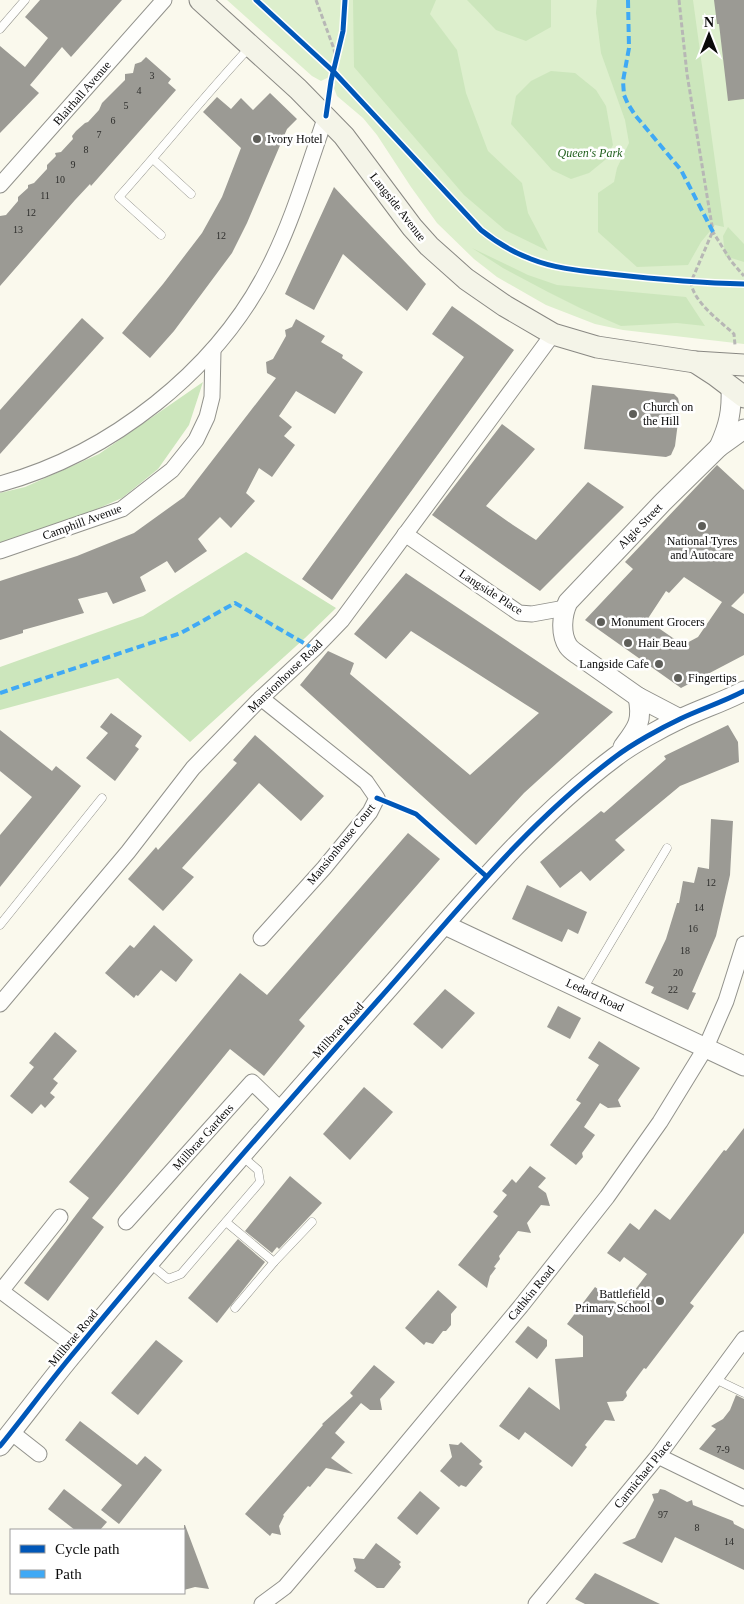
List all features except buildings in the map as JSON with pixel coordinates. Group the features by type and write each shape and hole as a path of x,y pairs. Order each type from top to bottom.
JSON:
{"main road":[{"name":"Langside Avenue","path":"200,0 326,116 354,147 396,206 429,246 487,294 553,334 597,347 695,362 741,364"},
{"name":"Langside Avenue","path":"695,362 738,392"}],"street":[{"name":"Blairhall Avenue","path":"0,185 164,0"},
{"path":"0,484 52,466 91,447 126,425 174,388 213,350 234,324 269,269 284,234 326,116"},
{"name":"Mansionhouse Road","path":"0,1004 5,988 128,852 194,768 261,698 314,650 342,620 553,334"},
{"name":"Camphill Avenue","path":"0,551 122,509 172,470 189,450 207,417 212,397 213,350"},
{"name":"Algie Street","path":"719,447 728,427 731,411 738,392"},
{"name":"Algie Street","path":"565,608 568,602 663,502 719,447 744,430"},
{"name":"Langside Place","path":"405,534 519,613 532,614 565,608"},
{"path":"565,608 563,628 568,646 638,697 680,718"},
{"name":"Millbrae Road","path":"6,1439 77,1348 149,1263 486,876 523,837 585,780 618,754 680,718 744,691"},
{"path":"618,754 638,727 641,710 638,697"},
{"name":"Mansionhouse Court","path":"261,698 366,782 377,798 370,812 324,868 261,938"},
{"name":"Ledard Road","path":"445,924 744,1066"},
{"name":"Cathkin Road","path":"262,1604 285,1587 521,1306 607,1197 660,1122 706,1047 726,1001 744,944"},
{"name":"Millbrae Gardens","path":"126,1222 252,1082 281,1110"},
{"path":"60,1217 1,1291 77,1348"},
{"name":"Carmichael Place","path":"536,1604 658,1456 744,1339"},
{"path":"6,1439 39,1454"},
{"path":"658,1456 744,1498"}],"lane":[{"path":"1,25 25,0"},
{"path":"161,235 119,197 218,81 251,46"},
{"path":"153,159 191,194"},
{"path":"0,925 102,798"},
{"path":"584,990 667,848"},
{"path":"149,1263 168,1279 181,1274 226,1222 260,1182 258,1170 241,1156"},
{"path":"226,1222 274,1262"},
{"path":"235,1308 274,1262 312,1222"},
{"path":"715,1379 744,1393"}],"path":[{"path":"316,0 334,49 336,64"},
{"path":"679,0 687,74 713,232 731,261 744,276"},
{"path":"336,64 340,46"},
{"path":"713,232 691,282 692,290 697,298 734,334 741,364"},
{"path":"683,282 700,283"}],"green space":[{"name":"Queen's Park","path":"227,0 744,0 744,344 623,330 595,324 546,305 497,277 474,259 437,223 377,135 363,118 337,96 334,88 335,84 327,78 321,81 312,76"},
{"path":"353,0 436,0 430,14 457,50 466,93 488,151 522,183 528,213 548,251 505,230 464,195 354,67"},
{"path":"467,0 551,0 551,27 526,41 496,30"},
{"path":"597,0 693,0 724,227 715,225 701,242 688,265 637,267 598,232 598,193 614,182 617,168 629,143 625,120 601,53 596,13"},
{"path":"551,71 575,73 596,90 606,106 613,145 605,160 589,173 571,179 552,170 511,124 516,96 531,81"},
{"path":"728,227 744,244 744,262 725,256 723,236"},
{"path":"472,248 528,275 557,285 686,297 705,326 677,323 621,326 548,292 503,268"},
{"path":"203,382 189,425 158,469 122,498 72,520 0,543 0,493 25,487 99,454"},
{"path":"246,552 336,608 190,742 118,678 0,710 0,667 143,616"}],"marked path":[{"path":"628,0 629,48 623,81 624,95 635,115 681,170 713,232"},
{"path":"0,693 181,633 235,603 314,649"}],"cycle path":[{"path":"256,0 334,72 481,230 504,246 540,262 570,269 660,279 744,284"},
{"path":"326,116 331,81 343,31 345,0"},
{"path":"0,1446 67,1361 189,1216 463,903 520,841 582,783 622,752 672,723 744,691"},
{"path":"377,798 416,814 486,876"}],"place":[{"name":"Ivory Hotel","path":"257,139"},
{"name":"Church on the Hill","path":"633,414"},
{"name":"National Tyres and Autocare","path":"702,526"},
{"name":"Monument Grocers","path":"601,622"},
{"name":"Hair Beau","path":"628,643"},
{"name":"Langside Cafe","path":"659,664"},
{"name":"Fingertips","path":"678,678"},
{"name":"Battlefield Primary School","path":"660,1301"}]}
